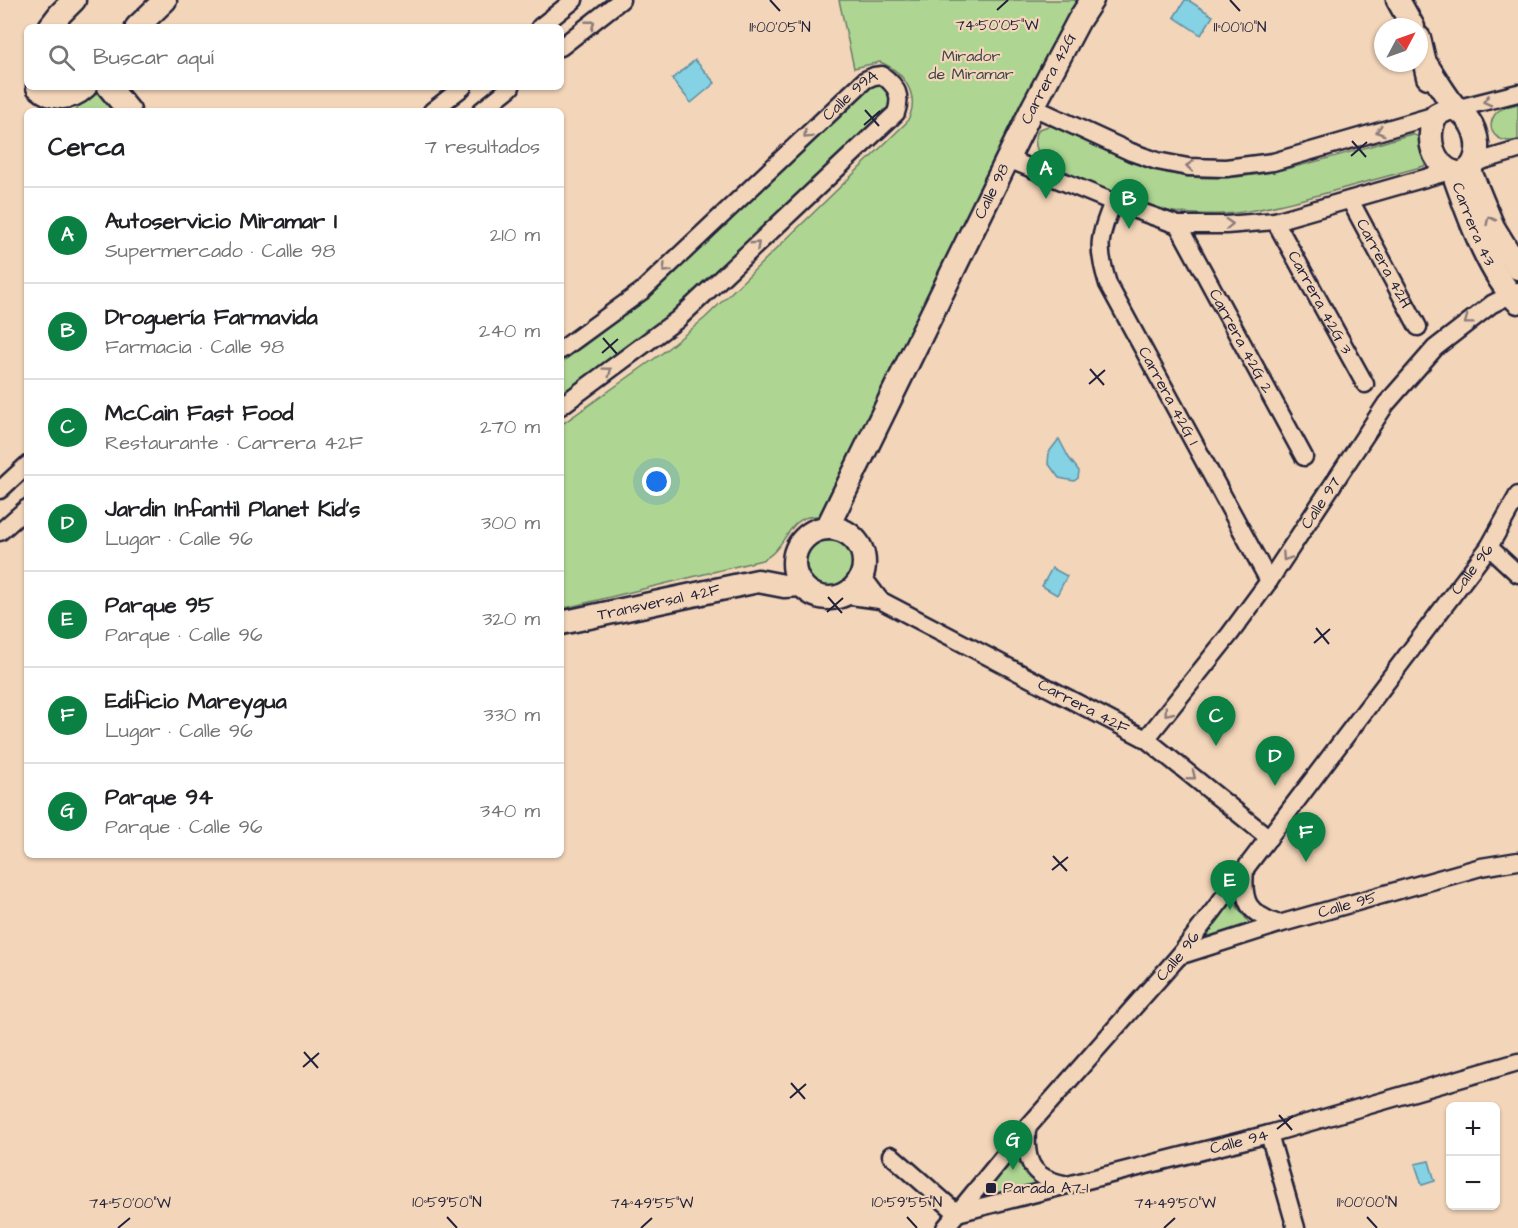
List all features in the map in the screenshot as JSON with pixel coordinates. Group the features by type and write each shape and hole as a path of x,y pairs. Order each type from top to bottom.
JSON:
{"street":[{"path":"52,24 74,0"},
{"path":"140,24 165,0"},
{"path":"544,24 574,0"},
{"path":"564,45 621,0"},
{"name":"Carrera 42G","path":"1008,159 1078,20 1092,0"},
{"path":"1398,0 1408,18"},
{"path":"1428,71 1446,112 1470,123 1475,132 1477,153 1461,169 1438,160 1431,146 1430,130 1446,112"},
{"name":"Calle 99A","path":"564,348 642,291 865,80 882,75 896,88 900,102 896,113 677,320 564,404"},
{"path":"48,97 64,98 73,96 81,90"},
{"path":"112,90 126,108"},
{"path":"436,108 459,90"},
{"path":"485,108 507,90"},
{"path":"1033,107 1131,152 1158,161 1188,167 1226,168 1273,162 1518,93"},
{"name":"Calle 98","path":"836,523 1008,159 1113,202 1178,225 1226,225 1275,221 1461,169 1518,150"},
{"name":"Carrera 43","path":"1461,169 1518,268"},
{"name":"Carrera 43","path":"1461,169 1466,209 1487,254 1516,296"},
{"name":"Carrera 42H","path":"1350,200 1418,327"},
{"name":"Carrera 42G 1","path":"1113,202 1100,242 1100,258 1108,284 1269,581"},
{"name":"Carrera 42G 3","path":"1275,221 1365,384"},
{"name":"Carrera 42G 2","path":"1178,225 1304,457"},
{"name":"Calle 97","path":"1146,739 1269,581 1386,404 1435,348 1492,304 1516,296"},
{"path":"0,490 24,468"},
{"name":"Calle 96","path":"945,1228 1027,1128 1179,956 1489,547 1518,495"},
{"path":"0,532 24,511"},
{"path":"836,523 862,548 865,562 857,586 844,595 833,598 822,597 811,593 802,585 795,572 795,556 798,546 805,538 817,530 836,523"},
{"path":"1489,547 1518,574"},
{"name":"Transversal 42F","path":"564,622 758,581 795,556"},
{"name":"Carrera 42F","path":"862,576 880,600"},
{"name":"Transversal 42F","path":"758,581 784,586 802,585"},
{"name":"Carrera 42F","path":"844,595 880,600 1146,739 1269,838"},
{"name":"Calle 95","path":"1179,956 1279,924 1481,867 1518,861"},
{"path":"1245,870 1243,889 1249,904 1260,917 1279,924"},
{"name":"Calle 94","path":"957,1212 1269,1134 1518,1062"},
{"path":"1027,1128 1027,1154 1035,1171 1049,1180 1068,1184"},
{"path":"1269,1134 1296,1228"},
{"path":"891,1155 957,1212"}],"green space":[{"name":"Mirador de Miramar","path":"839,0 1078,0 822,515 801,520 790,530 776,550 762,560 564,608 564,423 661,354 705,318 906,123 911,114 911,95 897,72 880,62 854,68"},
{"path":"880,83 894,98 889,110 671,315 564,395 564,361 652,295 870,85"},
{"path":"96,90 100,90 118,108 78,108"},
{"path":"1518,104 1518,140 1499,138 1492,130 1492,119 1501,109"},
{"path":"1059,126 1153,169 1196,178 1227,178 1290,168 1412,134 1422,138 1430,158 1424,166 1287,203 1248,211 1188,214 1137,203 1048,163 1038,152 1035,139 1039,129"},
{"path":"829,532 841,534 851,541 858,551 860,563 858,575 851,585 841,592 829,594 817,592 807,585 800,575 798,563 800,551 807,541 817,534"},
{"path":"1230,897 1250,924 1197,945"},
{"path":"1014,1157 1036,1184 975,1200"}],"water":[{"path":"1185,0 1213,16 1201,35 1174,17"},
{"path":"695,60 715,83 691,103 672,79"},
{"path":"1059,439 1079,471 1078,478 1074,481 1059,478 1048,463 1049,452"},
{"path":"1052,568 1067,576 1057,595 1042,586"},
{"path":"1429,1161 1435,1181 1422,1185 1415,1164"}],"place":[{"name":"Autoservicio Miramar I","path":"1046,199"},
{"name":"Droguería Farmavida","path":"1129,229"},
{"name":"McCain Fast Food","path":"1216,746"},
{"name":"Jardin Infantil Planet Kid's","path":"1275,786"},
{"name":"Edificio Mareygua","path":"1306,862"},
{"name":"Parque 95","path":"1230,910"},
{"name":"Parque 94","path":"1013,1170"},
{"name":"Parada A7-1","path":"991,1188"}]}
